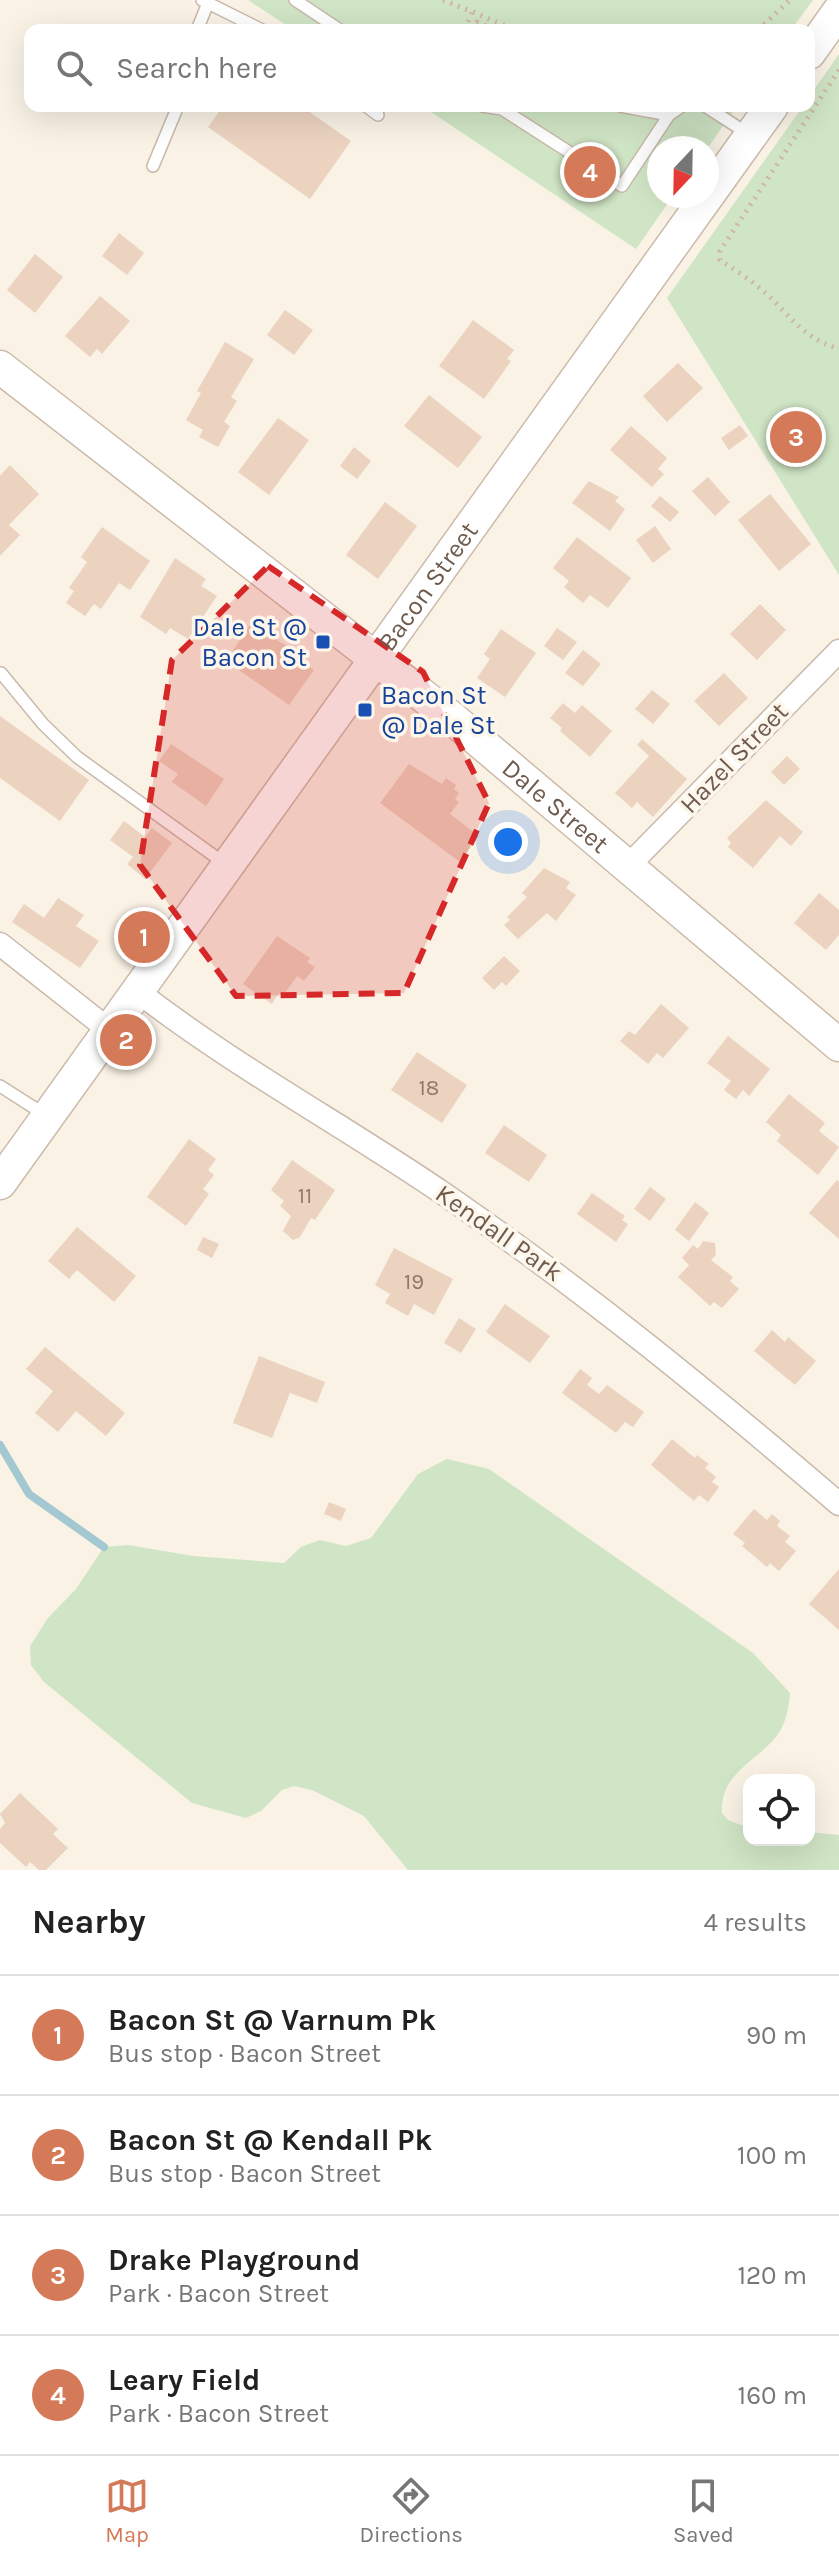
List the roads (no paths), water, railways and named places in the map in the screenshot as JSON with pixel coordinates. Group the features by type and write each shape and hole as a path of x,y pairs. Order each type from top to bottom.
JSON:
{"main road":[{"path":"815,45 839,11"},
{"name":"Bacon Street","path":"0,1183 768,112"},
{"name":"Dale Street","path":"0,367 377,658 629,865 839,1045"}],"street":[{"name":"Hazel Street","path":"629,865 839,651"},
{"path":"0,944 109,1030"},
{"name":"Kendall Park","path":"137,991 443,1194 576,1287 679,1368 839,1504"}],"lane":[{"path":"295,0 331,24"},
{"path":"199,24 205,1 250,24"},
{"path":"153,166 176,112"},
{"path":"374,112 378,115"},
{"path":"511,112 622,186 673,112"},
{"path":"653,112 669,115"},
{"path":"715,112 751,135"},
{"path":"1,673 43,724 77,757 228,866"},
{"path":"0,1086 47,1116"}],"waterway":[{"path":"0,1445 29,1494 104,1547"}],"place":[{"name":"Leary Field","path":"590,172"},
{"name":"Drake Playground","path":"796,437"},
{"name":"Dale St @ Bacon St","path":"323,642"},
{"name":"Bacon St @ Dale St","path":"365,710"},
{"name":"Bacon St @ Varnum Pk","path":"144,937"},
{"name":"Bacon St @ Kendall Pk","path":"126,1040"}]}
